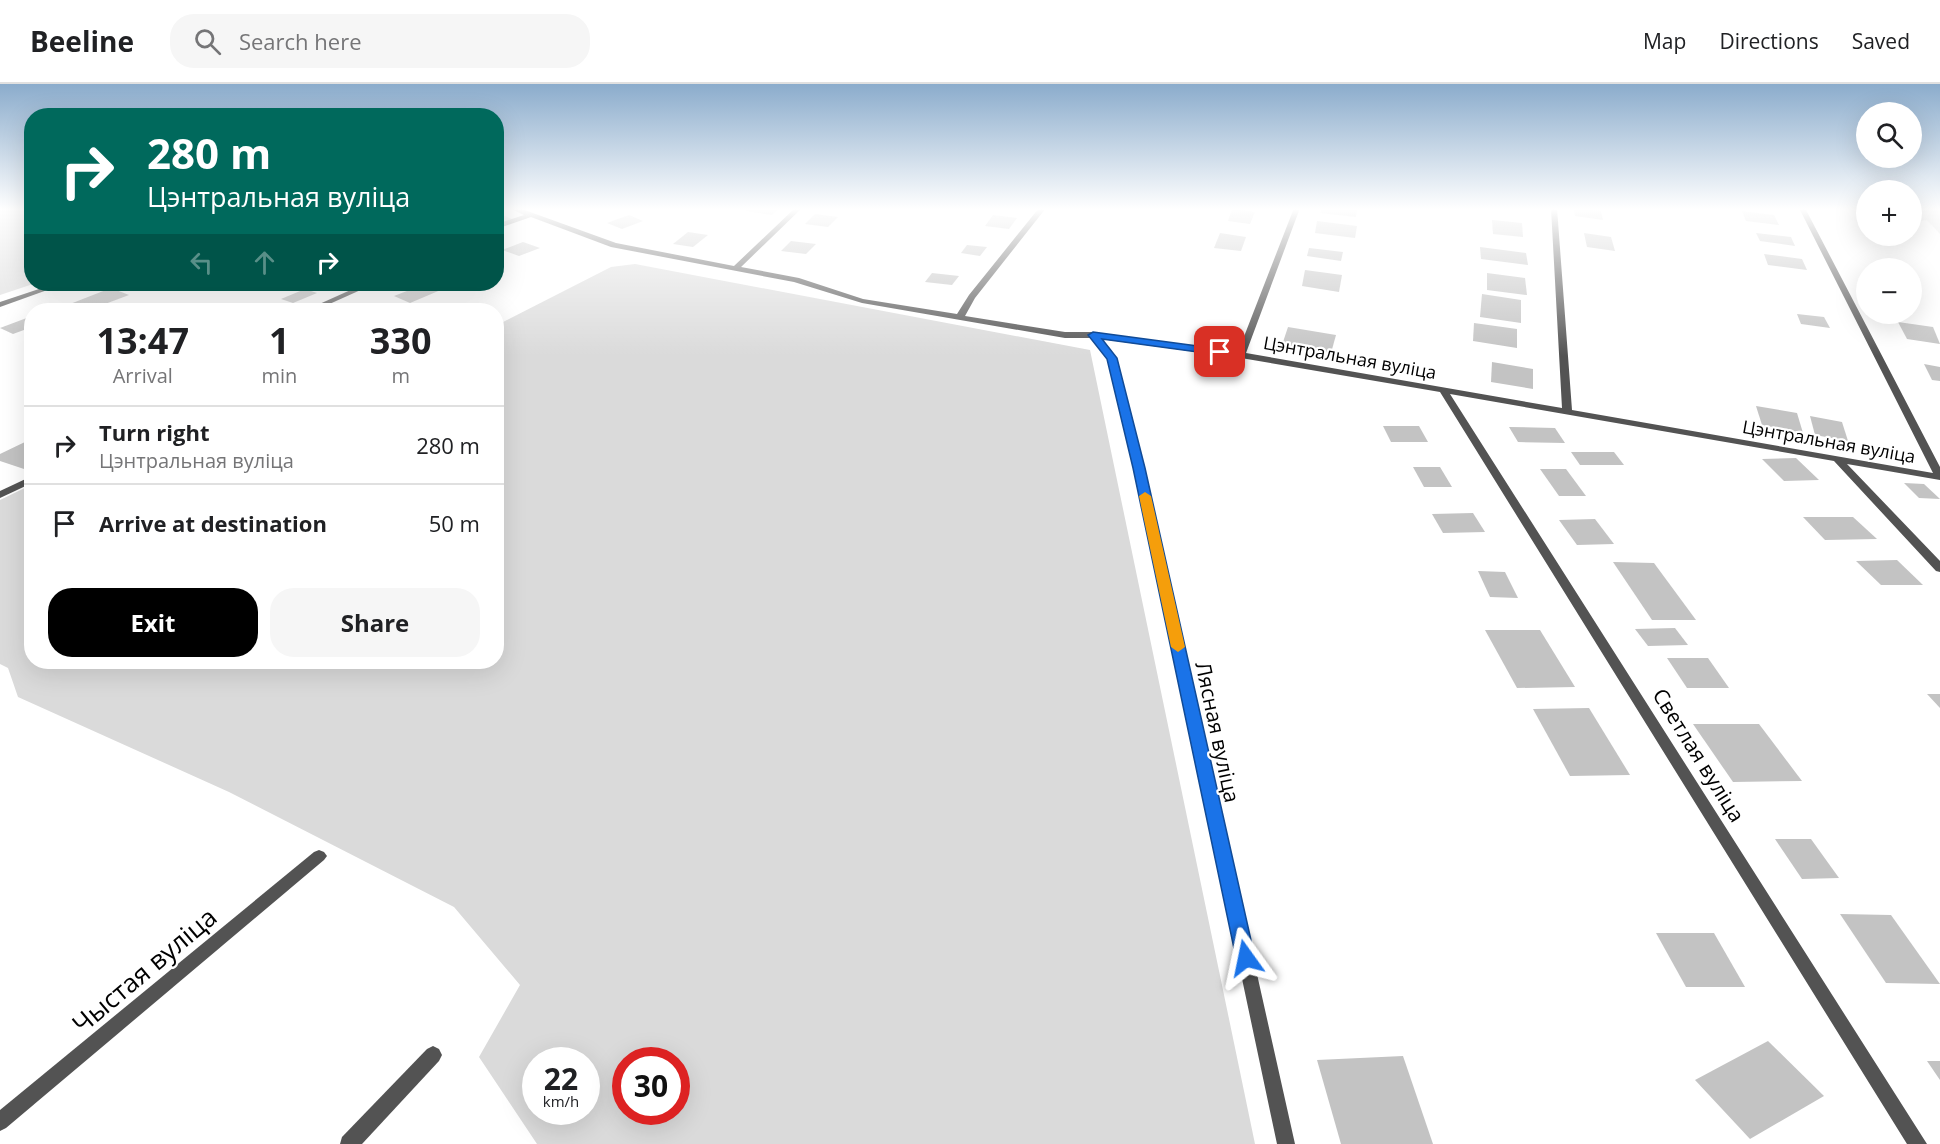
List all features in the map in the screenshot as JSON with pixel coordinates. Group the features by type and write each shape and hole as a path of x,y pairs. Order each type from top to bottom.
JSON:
{"street":[{"name":"Цэнтральная вуліца","path":"670,257 737,267 796,280 862,301 959,318 1065,335 1093,335 1241,355 1940,477"},
{"path":"737,267 747,257"},
{"path":"959,318 972,297 1004,257"},
{"path":"1241,355 1278,257"},
{"path":"1557,257 1568,412"},
{"path":"1827,257 1940,477"},
{"path":"0,305 40,291"},
{"path":"326,303 354,291"},
{"name":"Лясная вуліца","path":"1093,335 1112,358 1139,468 1286,1144"},
{"name":"Светлая вуліца","path":"1443,390 1918,1144"},
{"path":"1837,459 1940,568"},
{"path":"0,495 24,483"},
{"name":"Чыстая вуліца","path":"0,1122 319,856"},
{"path":"349,1144 434,1055"}],"shaded area":[{"path":"0,257 24,257 24,287 0,295"},
{"path":"635,264 1090,350 1255,1144 537,1144 524,1125 600,1125 600,1047 522,1047 522,1122 479,1057 520,985 454,907 229,792 18,697 8,668 0,664 0,500 24,488 24,669 504,669 504,321 611,267"}],"building":[{"path":"1317,257 1342,257 1341,261"},
{"path":"1527,257 1528,265 1481,259"},
{"path":"1765,257 1790,257 1802,259 1807,270 1768,265"},
{"path":"1305,270 1342,275 1339,292 1302,286"},
{"path":"932,273 959,276 952,285 925,282"},
{"path":"1487,273 1525,278 1527,295 1487,290"},
{"path":"103,291 119,291 129,295 108,303 73,303"},
{"path":"300,291 317,293 293,303 281,299"},
{"path":"407,291 438,291 410,303 394,296"},
{"path":"1482,294 1521,300 1521,323 1480,317"},
{"path":"1797,314 1824,317 1830,328 1801,324"},
{"path":"24,319 24,330 13,334 0,328"},
{"path":"1474,323 1517,329 1517,348 1473,341"},
{"path":"1899,324 1933,327 1940,344 1907,339"},
{"path":"1288,327 1336,335 1331,353 1282,345"},
{"path":"1492,362 1533,369 1533,389 1491,382"},
{"path":"1924,364 1940,367 1940,381 1932,380"},
{"path":"1756,406 1797,413 1803,433 1762,425"},
{"path":"1810,416 1842,422 1848,441 1815,435"},
{"path":"1383,426 1419,426 1428,442 1391,442"},
{"path":"1509,427 1555,428 1565,443 1518,442"},
{"path":"24,442 24,469 0,461 0,454"},
{"path":"1571,452 1614,452 1624,465 1580,465"},
{"path":"1796,458 1819,480 1784,481 1762,459"},
{"path":"1413,467 1440,467 1452,487 1424,487"},
{"path":"1540,469 1566,469 1586,496 1559,496"},
{"path":"1904,483 1924,484 1940,499 1919,498"},
{"path":"1473,513 1485,532 1443,533 1432,514"},
{"path":"1803,517 1853,517 1877,539 1825,540"},
{"path":"1595,519 1614,544 1577,545 1559,520"},
{"path":"1897,560 1923,585 1881,585 1856,561"},
{"path":"1613,562 1654,563 1696,620 1652,620"},
{"path":"1478,571 1505,572 1518,598 1490,597"},
{"path":"1675,628 1688,645 1648,646 1635,629"},
{"path":"1485,630 1540,630 1575,687 1517,688"},
{"path":"1667,658 1708,658 1729,688 1687,688"},
{"path":"1927,694 1940,694 1940,708"},
{"path":"1589,708 1630,775 1570,776 1533,709"},
{"path":"1693,724 1759,724 1802,781 1733,782"},
{"path":"1775,839 1811,839 1839,878 1802,879"},
{"path":"1840,914 1891,915 1940,984 1886,983"},
{"path":"1656,933 1714,933 1745,987 1686,987"},
{"path":"1768,1041 1824,1096 1750,1139 1695,1080"},
{"path":"1403,1056 1433,1144 1341,1144 1317,1060"},
{"path":"1927,1061 1940,1061 1940,1080"}],"slow traffic":[{"path":"1145,496 1178,647"}],"route":[{"path":"1220,352 1093,335 1112,358 1139,468 1246,958"}]}
